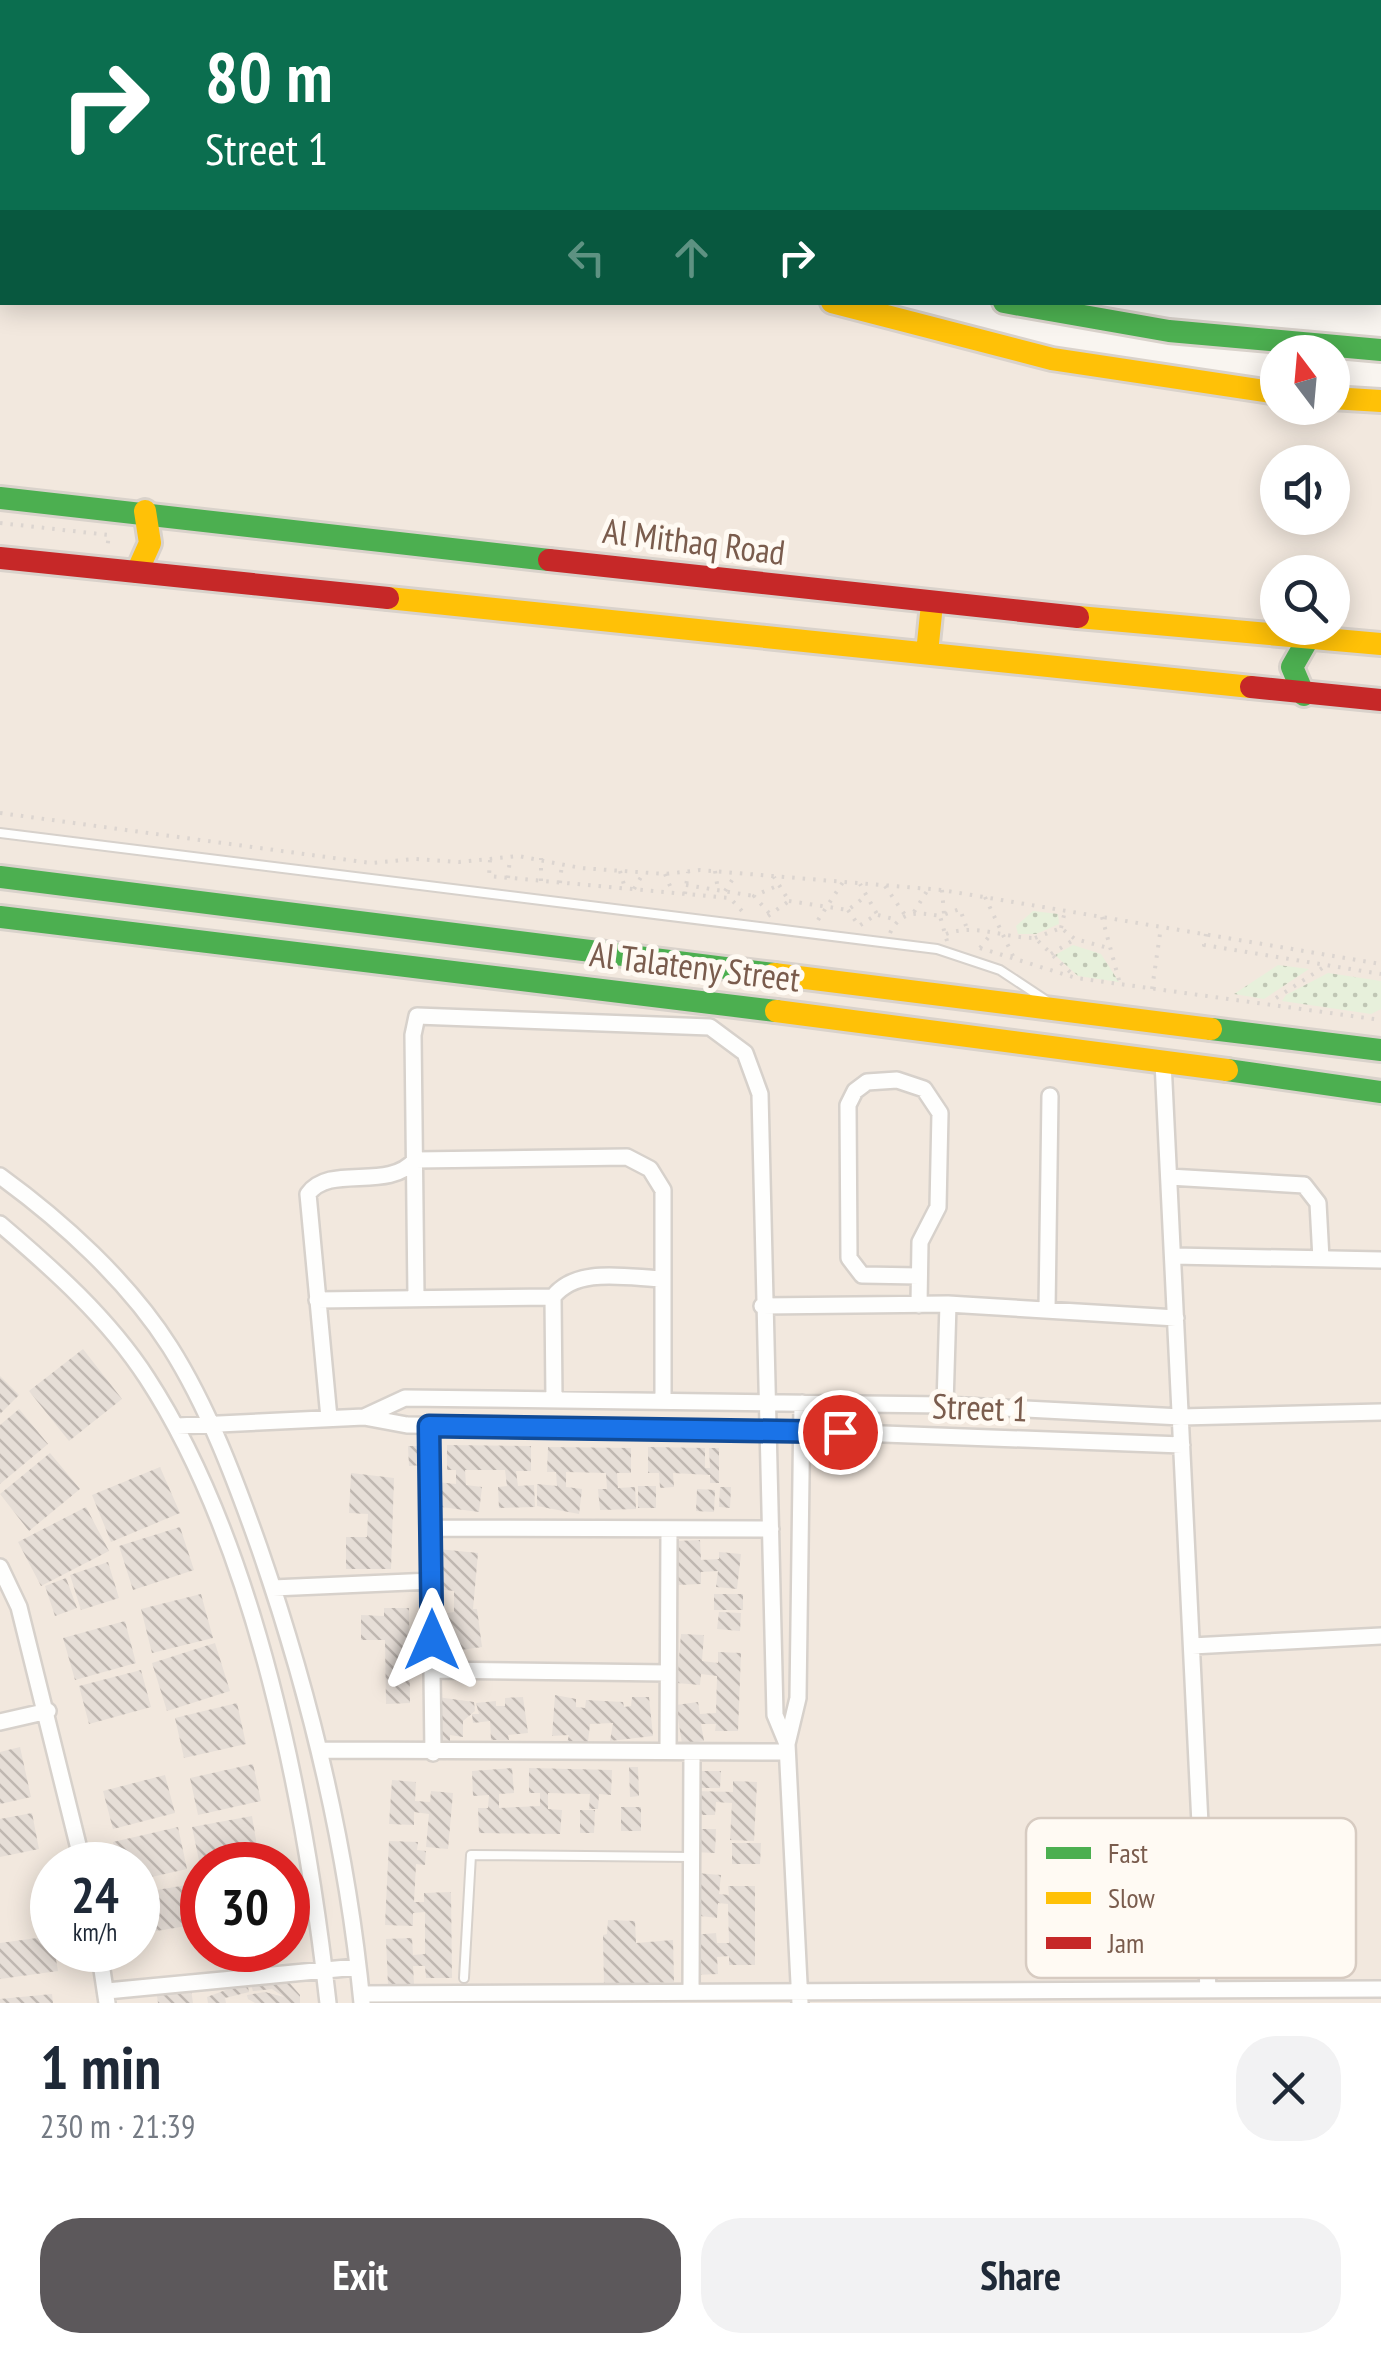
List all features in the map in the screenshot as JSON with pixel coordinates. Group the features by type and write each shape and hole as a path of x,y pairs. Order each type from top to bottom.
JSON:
{"main road":[{"path":"843,305 1054,360 1260,390"},
{"path":"1021,305 1170,331 1381,350"},
{"path":"1350,399 1381,401"},
{"name":"Al Mithaq Road","path":"0,498 146,511 932,604 1260,635"},
{"path":"137,572 150,543 146,511"},
{"path":"0,558 1381,700"},
{"path":"926,654 932,604"},
{"name":"Al Mithaq Road","path":"1350,642 1381,644"},
{"path":"1304,694 1292,667 1305,645"},
{"name":"Al Talateny Street","path":"0,877 1381,1050"},
{"name":"Al Talateny Street","path":"0,917 922,1028 1381,1092"}],"street":[{"path":"416,1297 413,1035 417,1016 710,1027 730,1037 756,1072 760,1094 762,1306 775,1715 787,1748"},
{"path":"1164,1062 1200,1818"},
{"path":"919,1276 862,1274 849,1258 848,1106 860,1086 875,1080 916,1084 931,1096 940,1113 938,1208 920,1242 919,1305"},
{"path":"1047,1310 1050,1096"},
{"path":"414,1160 628,1157 639,1161 663,1190 663,1402"},
{"path":"329,1418 307,1200 311,1189 320,1182 384,1177 408,1168 414,1160"},
{"path":"0,1176 124,1286 170,1346 210,1424 273,1588 320,1750 361,1999 691,1992 800,1998 1186,1996 1208,1990 1381,1988"},
{"path":"1169,1177 1304,1185 1318,1203 1321,1258"},
{"path":"0,1224 96,1314 145,1374 176,1426 217,1518 265,1671 306,1850 328,2003"},
{"path":"1173,1256 1381,1260"},
{"path":"554,1400 553,1296 562,1285 577,1278 663,1279"},
{"path":"317,1300 553,1296"},
{"path":"762,1306 948,1304 1176,1318"},
{"path":"945,1405 948,1304"},
{"name":"Street 1","path":"364,1417 405,1398 945,1405 1180,1417 1381,1412"},
{"path":"800,1998 787,1748 798,1698 802,1403"},
{"name":"Street 1","path":"176,1426 364,1417 429,1426 767,1430 1182,1446"},
{"path":"429,1426 433,1753"},
{"path":"431,1528 771,1530"},
{"path":"668,1752 669,1529"},
{"path":"0,1566 19,1606 78,1842"},
{"path":"273,1588 432,1581"},
{"path":"1192,1646 1381,1636"},
{"path":"432,1670 668,1673"},
{"path":"0,1722 48,1711"},
{"path":"320,1750 692,1752 787,1748"},
{"path":"691,1992 692,1752"},
{"path":"103,1972 107,1997 357,1967"},
{"path":"1207,1978 1208,1990"}],"lane":[{"path":"0,833 889,938 980,962 1019,980 1055,1007"},
{"path":"464,1978 471,1855 691,1857"}],"path":[{"path":"0,523 110,535 103,569"},
{"path":"0,813 370,862 511,856 541,858 587,869 665,874 715,871 942,890 1381,964"},
{"path":"508,878 511,856"},
{"path":"490,858 489,876 730,898 744,913"},
{"path":"541,858 541,881"},
{"path":"560,882 562,863"},
{"path":"579,884 587,869"},
{"path":"620,871 625,888"},
{"path":"715,871 722,890"},
{"path":"634,890 644,872"},
{"path":"685,894 688,872"},
{"path":"722,890 737,873"},
{"path":"665,874 674,893"},
{"path":"774,876 789,901"},
{"path":"830,925 816,923 843,882"},
{"path":"859,884 877,914 897,920"},
{"path":"686,885 754,896 779,885"},
{"path":"884,885 904,915"},
{"path":"914,912 928,889"},
{"path":"942,890 948,942 1076,978 1381,1020"},
{"path":"754,896 769,914"},
{"path":"769,914 789,901 848,910 866,896"},
{"path":"984,897 1014,958"},
{"path":"844,926 889,938 897,920 904,915 942,915 960,909 966,926"},
{"path":"848,910 859,926 877,914"},
{"path":"1061,928 1065,911"},
{"path":"756,915 784,918"},
{"path":"1102,917 1120,984"},
{"path":"946,934 966,926 1007,938 1035,938 1061,928"},
{"path":"1152,989 1161,926"},
{"path":"1061,928 1075,939 1112,949"},
{"path":"980,948 991,934"},
{"path":"1206,934 1204,944 1381,974"},
{"path":"1035,938 1076,978"},
{"path":"1052,954 1075,939"},
{"path":"1276,998 1327,965"}],"shaded area":[{"path":"0,305 883,305 1260,403 1260,425 1350,425 1350,401 1381,388 1381,2003 0,2003"}],"green space":[{"path":"1033,911 1058,914 1059,924 1036,934 1018,934 1016,926"},
{"path":"1073,945 1101,954 1119,982 1078,976 1055,955"},
{"path":"1278,965 1309,969 1264,999 1234,994"},
{"path":"1328,973 1381,981 1381,1009 1371,1014 1282,1001 1286,995"}],"building":[{"path":"83,1349 122,1399 69,1441 29,1391"},
{"path":"0,1376 19,1395 0,1414"},
{"path":"19,1409 48,1444 0,1484 0,1425"},
{"path":"447,1445 531,1446 531,1471 516,1471 518,1486 534,1485 535,1507 499,1508 498,1487 507,1486 505,1470 465,1470 466,1485 482,1487 479,1512 434,1506 437,1482 456,1484 456,1470 447,1470"},
{"path":"408,1446 423,1446 423,1465 409,1466"},
{"path":"548,1447 631,1448 631,1473 617,1473 618,1488 635,1487 636,1509 600,1510 598,1489 607,1489 606,1473 566,1472 566,1487 582,1489 579,1514 537,1506 537,1484 557,1486 556,1472 547,1472"},
{"path":"648,1447 705,1448 705,1468 710,1468 709,1448 719,1448 719,1483 710,1483 710,1475 673,1473 674,1487 660,1488 659,1473 648,1473"},
{"path":"50,1453 80,1489 29,1531 0,1494"},
{"path":"160,1467 180,1513 111,1542 92,1495"},
{"path":"351,1473 394,1478 391,1569 346,1569 346,1537 367,1537 368,1514 349,1513"},
{"path":"638,1486 656,1486 656,1508 638,1508"},
{"path":"720,1487 731,1487 730,1508 719,1507"},
{"path":"697,1489 715,1490 714,1512 696,1511"},
{"path":"86,1507 109,1551 41,1586 18,1542"},
{"path":"180,1527 194,1570 133,1590 119,1546"},
{"path":"700,1540 701,1560 719,1559 719,1552 741,1554 737,1589 716,1587 718,1571 701,1572 701,1584 678,1585 677,1541"},
{"path":"438,1549 478,1553 473,1609 477,1609 482,1647 439,1653 434,1615 454,1612 454,1591 435,1589"},
{"path":"108,1562 119,1598 81,1610 70,1575"},
{"path":"66,1578 77,1608 55,1616 45,1586"},
{"path":"201,1594 213,1638 152,1653 141,1609"},
{"path":"714,1594 743,1594 743,1610 714,1610"},
{"path":"384,1608 409,1608 410,1703 386,1704 385,1640 361,1640 361,1615 384,1616"},
{"path":"719,1612 741,1613 740,1631 717,1629"},
{"path":"125,1621 136,1663 75,1680 63,1638"},
{"path":"681,1634 704,1635 702,1661 718,1663 718,1652 741,1653 738,1731 715,1731 716,1724 701,1724 704,1741 682,1744 676,1705 698,1702 700,1714 716,1713 717,1676 701,1674 700,1685 677,1683"},
{"path":"215,1643 230,1691 167,1711 152,1663"},
{"path":"141,1670 151,1707 89,1724 79,1686"},
{"path":"555,1695 576,1699 576,1707 585,1708 586,1700 623,1702 624,1707 631,1706 632,1697 649,1697 653,1736 610,1741 613,1723 590,1724 588,1742 567,1743 569,1735 552,1736"},
{"path":"437,1697 474,1702 475,1711 463,1721 463,1737 450,1735 450,1750 435,1749"},
{"path":"523,1697 528,1733 508,1735 509,1740 491,1740 490,1721 473,1723 472,1714 479,1714 476,1703 496,1701 496,1706 505,1706 505,1698"},
{"path":"237,1703 246,1744 184,1758 175,1718"},
{"path":"20,1747 31,1797 0,1804 0,1752"},
{"path":"253,1764 261,1801 198,1815 190,1778"},
{"path":"629,1767 638,1767 639,1796 630,1797"},
{"path":"512,1768 514,1793 499,1794 499,1808 540,1806 540,1793 529,1793 529,1768 612,1770 611,1795 599,1794 598,1809 589,1809 590,1794 548,1793 548,1809 562,1810 560,1834 479,1833 478,1808 488,1808 489,1795 473,1796 472,1771"},
{"path":"696,1771 721,1771 720,1788 696,1788"},
{"path":"165,1775 175,1813 113,1829 103,1791"},
{"path":"392,1780 416,1782 415,1801 430,1802 431,1791 453,1793 448,1849 426,1847 429,1814 414,1812 414,1825 389,1824"},
{"path":"733,1781 757,1782 754,1841 730,1840 732,1803 716,1802 715,1815 693,1815 693,1791 733,1792"},
{"path":"621,1807 641,1807 641,1831 621,1831"},
{"path":"580,1810 595,1810 594,1833 580,1833"},
{"path":"32,1813 38,1842 30,1842 30,1851 0,1857 0,1819"},
{"path":"252,1816 256,1842 195,1842 192,1827"},
{"path":"178,1827 180,1871 160,1875 160,1842 113,1842"},
{"path":"693,1829 716,1829 715,1853 693,1852"},
{"path":"389,1841 418,1842 417,1850 426,1851 425,1865 416,1864 414,1902 424,1902 424,1893 451,1892 452,1978 426,1978 425,1966 413,1966 414,1984 388,1985 386,1939 412,1938 413,1955 425,1954 425,1912 413,1913 413,1926 385,1925"},
{"path":"732,1843 761,1843 760,1864 732,1864"},
{"path":"696,1873 721,1875 719,1894 729,1895 728,1886 755,1886 755,1965 729,1965 729,1956 717,1957 718,1974 696,1975 693,1935 716,1933 717,1943 729,1943 728,1904 718,1903 717,1918 692,1915"},
{"path":"180,1886 180,1927 160,1930 160,1889"},
{"path":"608,1920 635,1921 636,1943 673,1940 674,1982 604,1986 603,1935 607,1934"},
{"path":"30,1939 30,1972 51,1972 0,1979 0,1943"},
{"path":"286,1979 300,1995 300,2003 255,2003 248,1999 247,1995 265,1992 284,1997 272,1989 253,1991 250,1982"},
{"path":"247,1982 249,1992 225,1998 226,2003 208,2003 207,1997"},
{"path":"191,1989 193,2003 158,2003 157,1996"},
{"path":"52,1994 53,2003 0,2003 0,1999"}],"traffic: fast":[{"path":"1021,305 1169,331 1381,350"},
{"path":"0,498 549,560"},
{"path":"1304,695 1292,667 1305,645"},
{"path":"0,877 774,974"},
{"path":"0,917 776,1011"},
{"path":"1211,1029 1381,1050"},
{"path":"1227,1070 1381,1092"}],"traffic: slow":[{"path":"844,305 1052,359 1260,390"},
{"path":"1350,399 1381,401"},
{"path":"137,572 150,543 145,511"},
{"path":"388,598 1251,687"},
{"path":"927,653 932,604"},
{"path":"1078,617 1381,644"},
{"path":"774,974 1211,1029"},
{"path":"776,1011 1227,1070"}],"traffic: jam":[{"path":"0,558 388,598"},
{"path":"549,560 1078,617"},
{"path":"1251,687 1381,700"}],"route":[{"path":"432,1640 429,1426 840,1432"}]}
